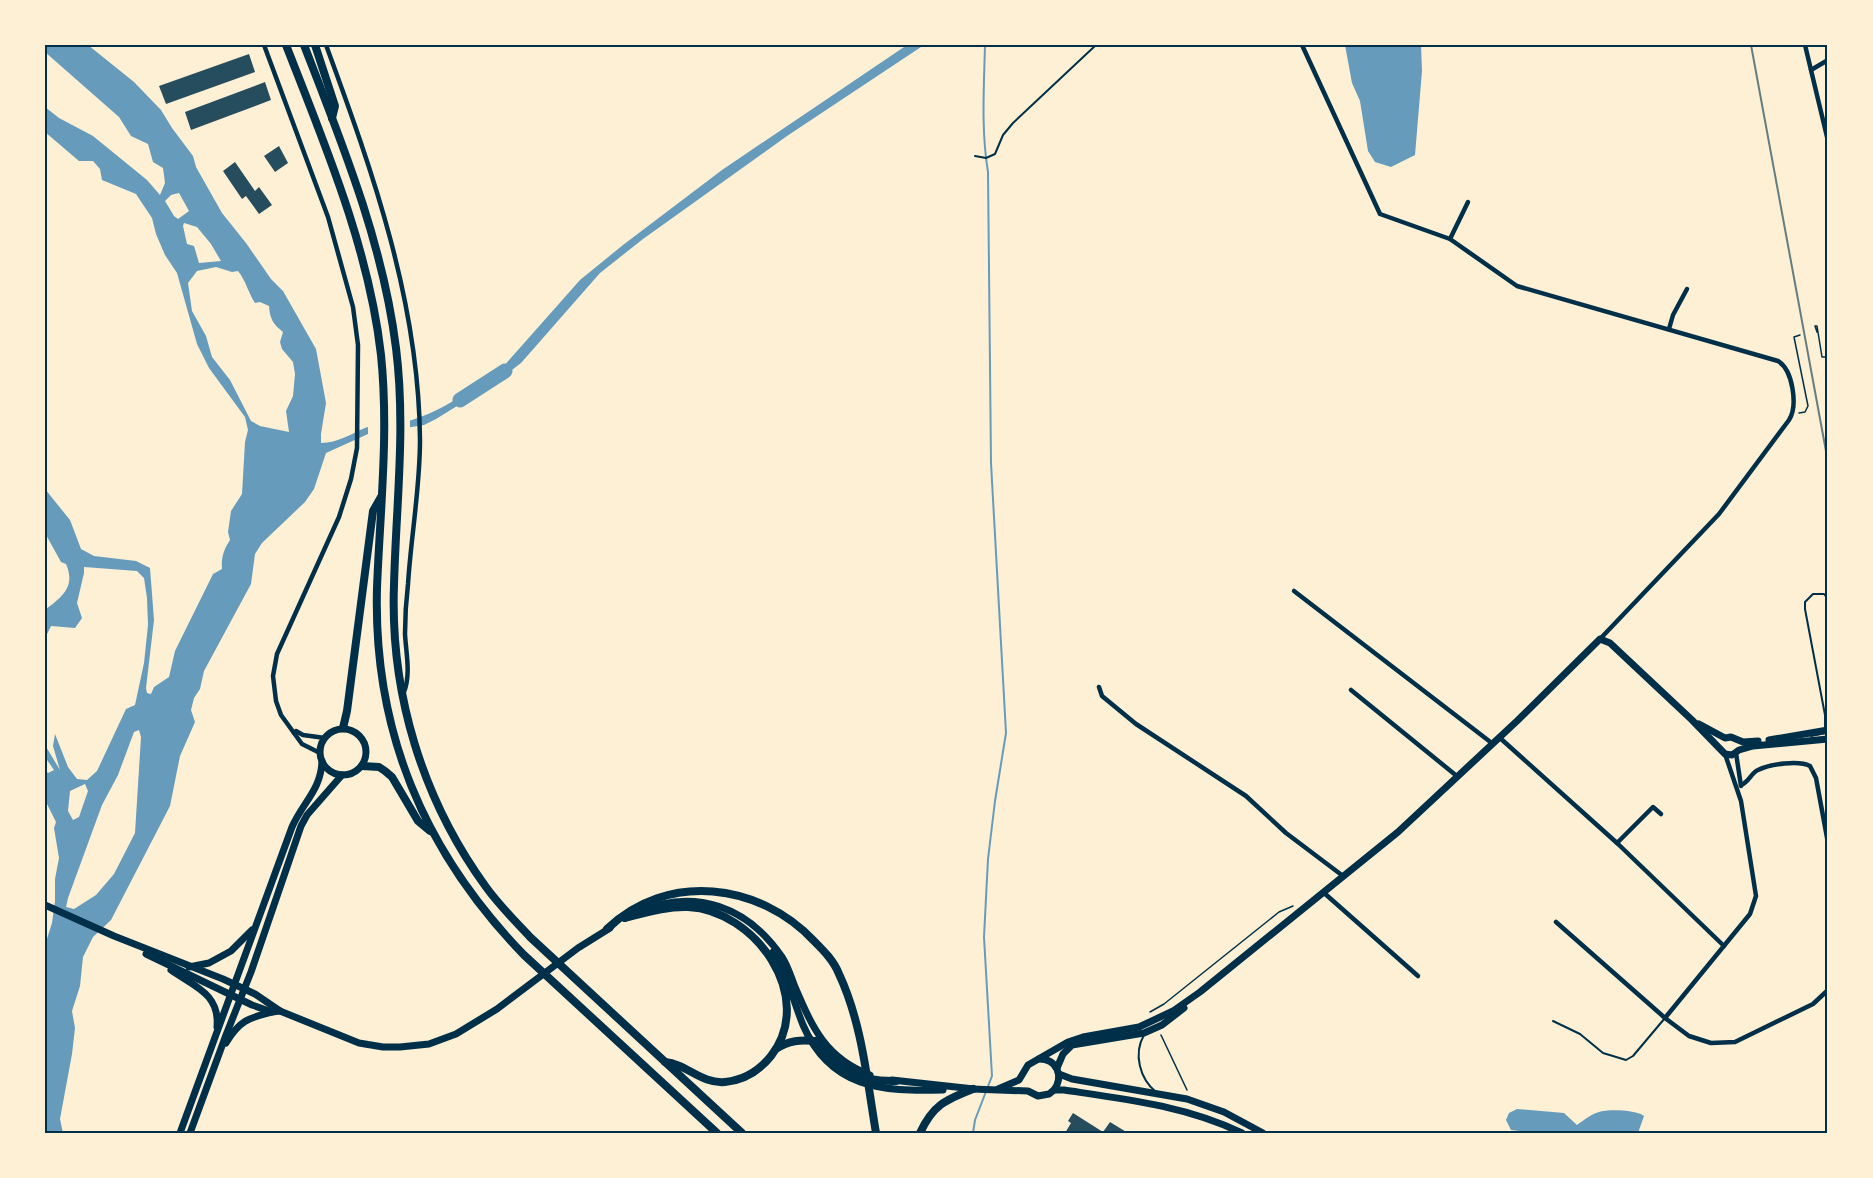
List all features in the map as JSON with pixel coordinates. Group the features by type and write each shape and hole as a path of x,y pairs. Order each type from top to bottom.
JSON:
{"highway":[{"path":"286,45 335,176 363,265 381,354 385,441 377,590 378,647 382,682 395,738 411,788 433,834 458,877 499,930 717,1133"},
{"path":"304,45 371,233 386,287 397,349 401,441 394,588 395,641 402,698 428,783 449,828 488,889 530,937 742,1133"},
{"path":"315,45 335,106 332,119"},
{"path":"342,728 347,711 373,511 383,493"},
{"path":"362,766 379,767 392,777 418,821 433,834"},
{"path":"607,929 632,908 675,893 719,892 756,901 770,907 804,930 839,972 854,1014 876,1133"},
{"path":"625,918 687,907 710,910 747,930 774,963 783,986 786,1006 784,1031 776,1049"},
{"path":"665,1062 678,1064 697,1077 722,1082 736,1080 757,1071 776,1049 785,1043 797,1039 811,1040 816,1041 831,1058 850,1072 874,1081 896,1081"},
{"path":"920,1133 927,1117 946,1099 974,1089"}],"main road":[{"path":"758,929 778,961 815,1048 831,1065 852,1078 872,1087 890,1090 998,1089 1028,1091 1038,1096 1054,1090 1059,1080 1058,1071 1062,1054 1072,1045 1146,1033 1168,1021 1200,992 1398,832 1500,738 1600,639 1610,643 1723,751 1732,755 1738,751 1776,743 1828,739"},
{"path":"1692,720 1725,738 1733,737 1738,741 1767,740 1828,731"},
{"path":"180,1133 295,820 318,784 325,738 342,728 350,729 362,738 366,752 362,766 356,771 342,775 307,814 301,826 245,989 190,1133"},
{"path":"1723,751 1721,743 1725,738"},
{"path":"1738,741 1738,751"},
{"path":"321,757 331,771 342,775"},
{"path":"114,936 252,1005 358,1043 400,1047 443,1040 472,1025 524,990 578,948 625,918 651,907 671,902 698,901 715,904 758,929 783,958 809,1017 828,1048 841,1061 874,1077 974,1089"},
{"path":"45,905 114,936 235,984 255,994 276,1012"},
{"path":"189,967 209,963 231,951 256,926"},
{"path":"157,959 203,989 214,1005 218,1020 217,1033"},
{"path":"998,1089 1015,1083 1028,1065 1074,1039 1129,1030 1149,1023 1173,1011 1200,992"},
{"path":"216,1061 238,1025 249,1017 276,1012"},
{"path":"1038,1059 1049,1061 1058,1071 1072,1079 1187,1099 1224,1112 1263,1133"},
{"path":"1022,1075 1028,1091"},
{"path":"1054,1090 1183,1110 1218,1121 1242,1133"}],"street":[{"path":"264,45 328,217 353,307 358,345 357,448 351,479 339,517 277,654 273,676 276,701 281,715 302,744 321,757"},
{"path":"326,45 391,238 405,296 415,353 419,407 420,478 405,621 408,683 402,698"},
{"path":"1302,45 1378,213 1450,240 1517,286 1782,363 1788,372 1795,404 1794,412 1752,472 1719,514 1600,639"},
{"path":"1805,45 1828,141"},
{"path":"1811,70 1828,60"},
{"path":"1450,240 1468,202"},
{"path":"1669,329 1673,315 1687,289"},
{"path":"1294,591 1493,744"},
{"path":"1099,687 1102,696 1136,724 1246,796 1286,833 1343,876"},
{"path":"1351,690 1458,777"},
{"path":"294,733 296,731 303,735 325,738"},
{"path":"1500,738 1617,843 1724,946"},
{"path":"1723,751 1741,801"},
{"path":"1665,1018 1750,914 1756,896 1741,801 1738,751"},
{"path":"1741,785 1747,783 1758,770 1798,762 1810,766 1816,778 1828,843"},
{"path":"1617,843 1653,807 1661,814"},
{"path":"1323,892 1418,976"},
{"path":"1556,922 1665,1018 1689,1036 1711,1043 1734,1042 1813,1004 1828,990"}],"lane":[{"path":"975,156 986,158 995,154 1003,135 1014,123 1096,45"},
{"path":"1819,731 1826,727 1825,715 1805,603 1813,594 1824,594 1828,599"},
{"path":"1776,743 1823,735 1828,731"},
{"path":"1553,1021 1580,1034 1603,1053 1626,1060 1633,1056 1665,1018"},
{"path":"1146,1033 1141,1045 1140,1068 1147,1083 1158,1094"}],"path":[{"path":"1816,332 1815,327 1817,326 1822,357 1828,357"},
{"path":"1794,412 1805,412 1808,406 1794,337 1800,335"},
{"path":"1150,1012 1164,1004 1279,912 1291,906 1304,908"},
{"path":"1162,1036 1189,1095"}],"water":[{"path":"45,45 88,45 134,82 161,110 193,156 196,167 222,213 271,279 283,291 316,349 326,403 321,443 338,440 371,426 412,420 437,410 475,388 478,393 424,425 368,434 326,453 314,489 305,502 262,543 255,554 251,584 204,671 200,689 194,698 191,710 195,722 180,756 170,806 111,920 93,937 83,957 80,986 72,1011 75,1028 60,1119 63,1133 45,1133 45,945 52,923 59,858 54,828 56,822 45,800 45,770 48,773 54,770 45,757 45,745 60,770 53,746 55,734 68,767 77,779 87,780 97,771 126,709 135,705 144,663 148,625 144,578 137,571 84,567 77,603 82,618 75,628 51,626 45,638 45,610 66,591 69,572 45,533 45,489 70,520 81,549 94,556 136,561 150,568 154,620 146,688 147,693 151,694 154,687 169,677 175,651 213,574 222,569 223,553 230,540 228,532 231,511 242,494 245,442 248,430 245,417 209,368 197,344 177,273 165,255 152,218 136,194 102,180 100,169 93,161 79,161 45,132 45,107 59,118 93,136 147,180 160,195 165,183 163,168 153,162 148,144 131,136 119,117 45,52","holes":["179,193 189,211 178,219 165,201 171,195","184,223 197,227 221,261 199,263 194,246 187,244","216,267 232,272 238,271 255,303 260,302 269,306 273,321 283,332 280,342 282,349 293,362 295,374 293,396 286,411 289,432 260,426 251,421 230,380 212,357 206,336 192,311 188,283 197,271","139,730 141,737 135,833 114,874 96,895 74,909 66,907 102,805 118,775 134,732","85,784 88,791 79,817 73,820 68,811 70,791"]},
{"path":"907,45 924,45 787,136 643,239 600,273 521,363 490,387 487,380 503,367 580,280 722,170"},
{"path":"1345,45 1421,45 1422,71 1415,155 1391,167 1375,162 1368,151 1360,101 1352,83"},
{"path":"1517,1109 1564,1113 1577,1125 1593,1114 1603,1111 1629,1111 1644,1116 1638,1133 1536,1133 1511,1130 1506,1120 1509,1113"}],"pier":[{"path":"410,417 410,431 368,437 368,424"}],"building":[{"path":"249,54 255,72 166,104 159,86"},
{"path":"265,82 271,100 191,130 185,112"},
{"path":"279,146 288,163 275,172 264,156"},
{"path":"235,162 255,191 259,187 272,205 259,214 246,196 242,199 223,171"},
{"path":"1073,1113 1103,1132 1110,1122 1128,1133 1065,1133 1071,1123 1068,1121"}],"waterway":[{"path":"973,1133 975,1120 992,1076 984,937 988,859 1006,733 991,463 988,172 984,124 985,45"},
{"path":"460,400 505,371"}],"railway":[{"path":"1751,45 1828,462"}]}
